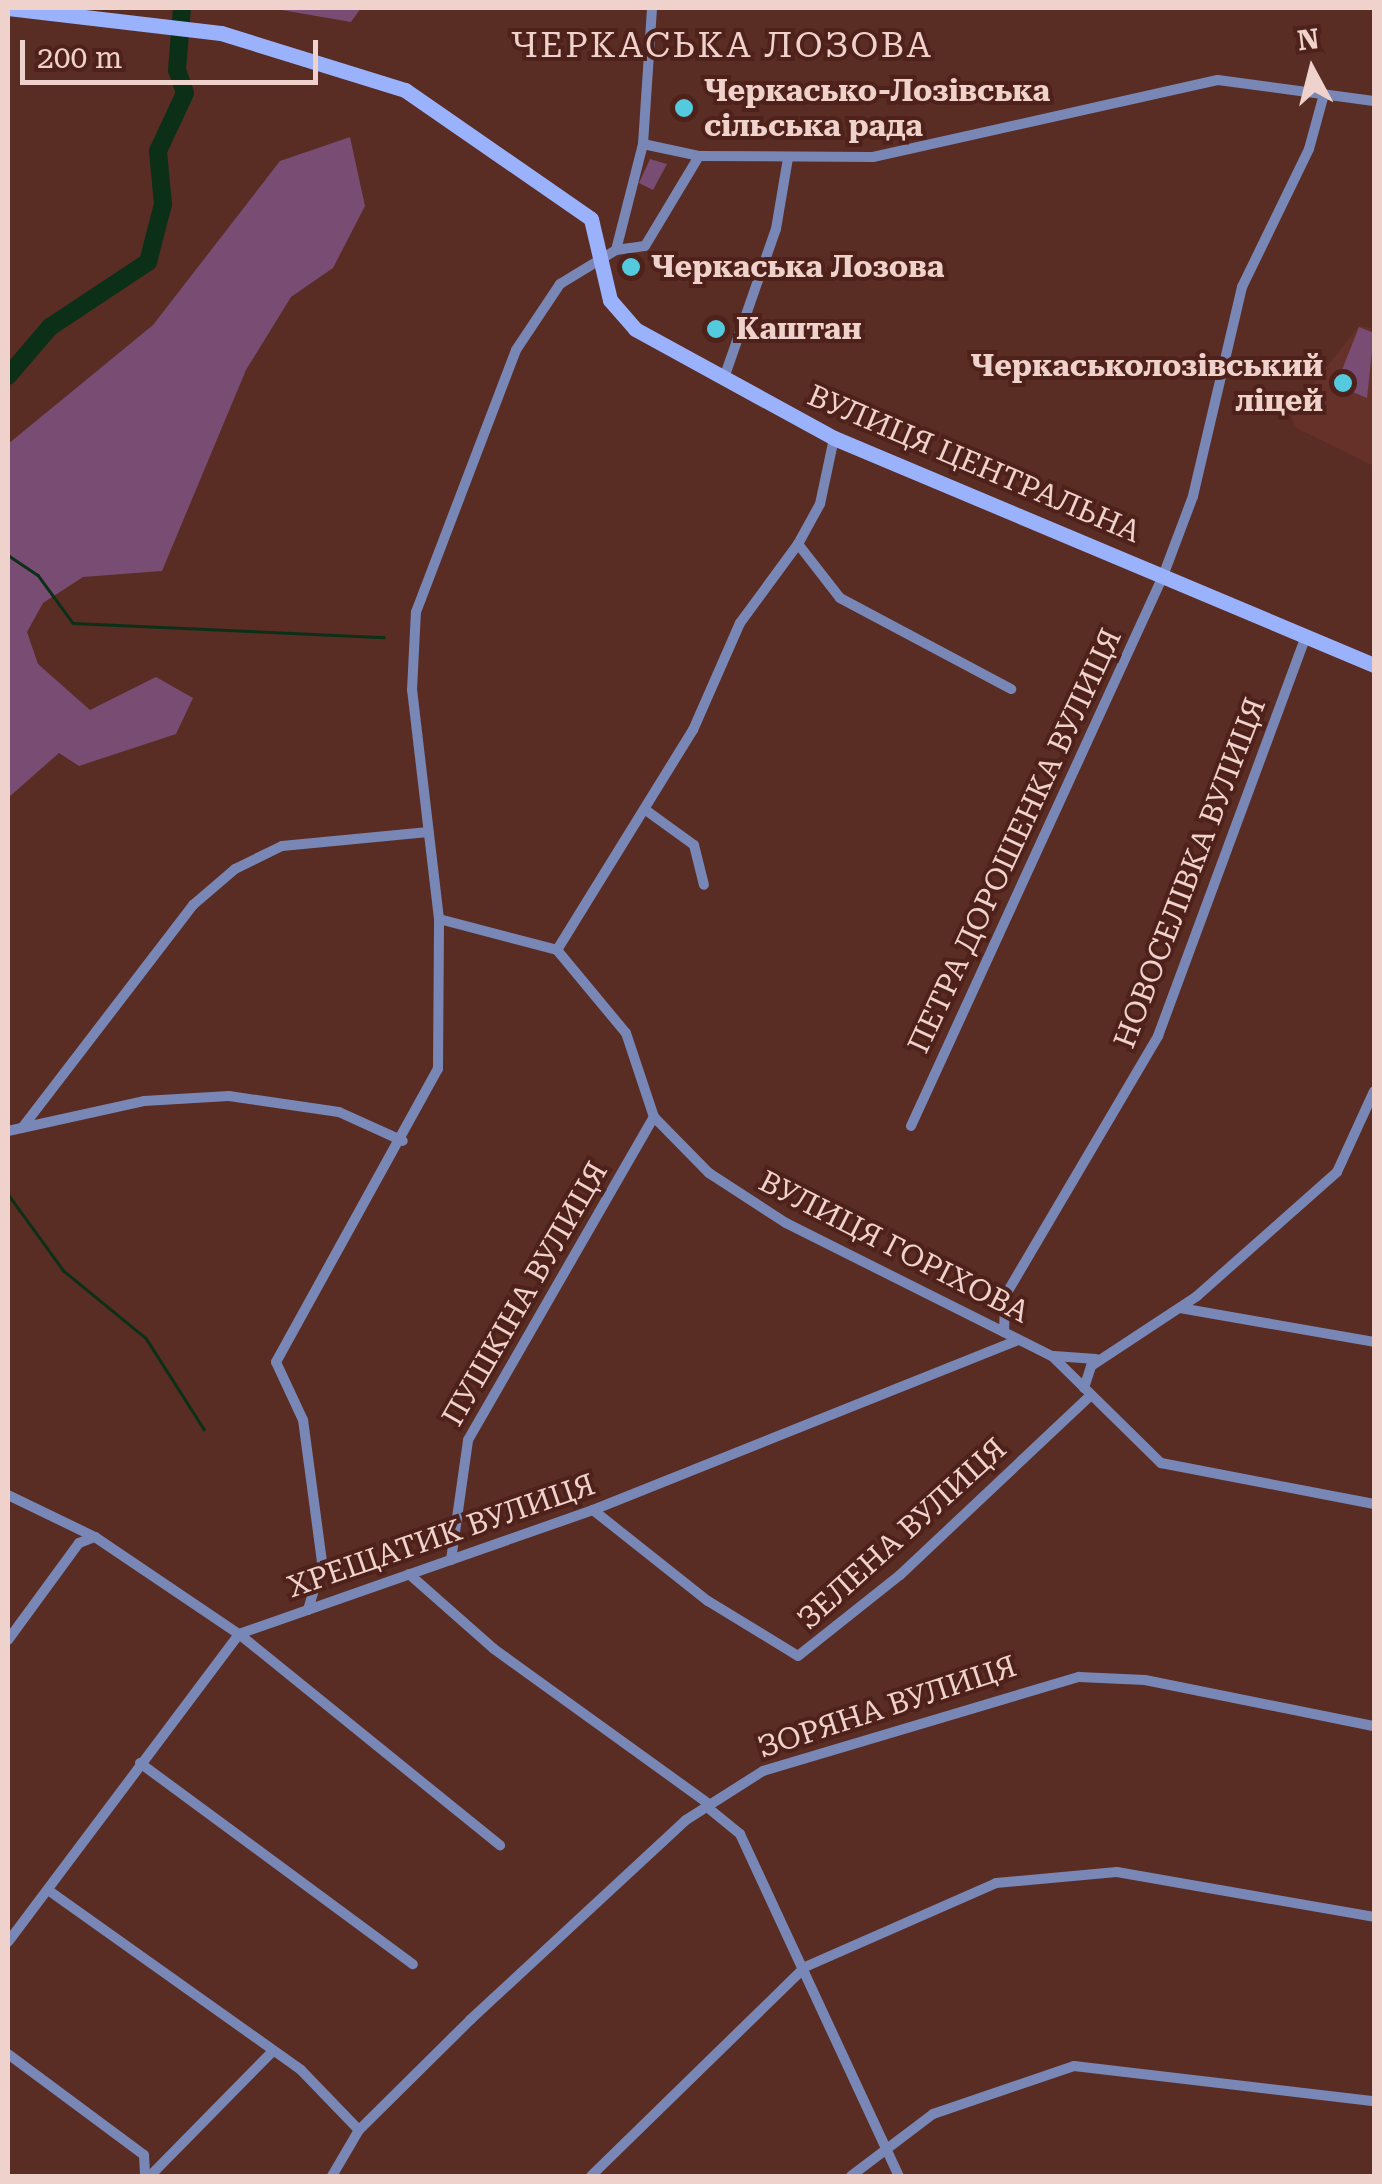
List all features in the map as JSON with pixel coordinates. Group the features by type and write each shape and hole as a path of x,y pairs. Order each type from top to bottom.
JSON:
{"street":[{"name":"ВУЛИЦЯ ЦЕНТРАЛЬНА","path":"8,8 221,33 357,69 442,110 591,219 609,254 623,320 834,438 1374,665"},
{"path":"609,254 643,144 652,8"},
{"path":"643,144 698,156 889,154 1218,80 1374,101"},
{"name":"ПЕТРА ДОРОШЕНКА ВУЛИЦЯ","path":"911,1126 1164,576 1193,496 1242,288 1276,202 1309,149 1324,94"},
{"path":"308,1610 322,1562 303,1420 276,1362 403,1141 438,1069 440,919 428,832 412,643 426,570 516,350 560,284 609,254 644,246 698,156"},
{"path":"724,378 776,229 788,158"},
{"path":"440,919 556,950 647,811 740,623 798,544 832,468 834,438"},
{"path":"798,544 840,598 1011,688"},
{"name":"НОВОСЕЛІВКА ВУЛИЦЯ","path":"1004,1332 1004,1296 1158,1036 1306,636"},
{"path":"647,811 694,845 704,885"},
{"path":"22,1128 193,905 235,869 282,846 428,832"},
{"name":"ВУЛИЦЯ ГОРІХОВА","path":"556,950 626,1033 654,1117 744,1200 1052,1356 1175,1471 1374,1504"},
{"path":"1087,1392 1102,1358 1180,1308 1337,1172 1374,1091"},
{"path":"8,1131 144,1100 229,1096 339,1112 403,1141"},
{"name":"ПУШКІНА ВУЛИЦЯ","path":"451,1560 468,1440 654,1117"},
{"path":"1180,1308 1374,1342"},
{"name":"ХРЕЩАТИК ВУЛИЦЯ","path":"239,1634 593,1510 1017,1340"},
{"path":"1052,1356 1102,1358"},
{"name":"ЗЕЛЕНА ВУЛИЦЯ","path":"593,1510 708,1602 798,1656 900,1575 1087,1392"},
{"path":"8,1495 95,1536 239,1634 500,1845"},
{"path":"8,1640 78,1543 95,1536"},
{"path":"409,1574 494,1649 709,1806 740,1834 899,2176"},
{"path":"8,1942 239,1634"},
{"name":"ЗОРЯНА ВУЛИЦЯ","path":"332,2176 359,2130 709,1806 764,1771 1055,1680 1145,1680 1374,1726"},
{"path":"140,1762 412,1964"},
{"path":"590,2176 805,1967 996,1883 1043,1874 1150,1875 1374,1917"},
{"path":"48,1890 272,2052 359,2130"},
{"path":"147,2176 272,2052"},
{"path":"8,2054 144,2154 147,2176"},
{"path":"851,2176 933,2114 1074,2066 1374,2102"}],"shaded area":[{"path":"270,8 361,8 351,22"},
{"path":"350,137 365,206 333,268 291,297 246,370 162,571 83,577 43,603 27,632 38,664 90,710 156,677 193,698 176,734 79,766 59,753 8,798 8,444 153,325 280,161"},
{"path":"650,159 667,164 653,190 639,183"},
{"name":"Черкаськолозівський ліцей","path":"1359,326 1374,328 1374,466 1296,428 1290,414"},
{"path":"1359,327 1374,333 1367,398 1336,385"}],"waterway":[{"path":"8,376 50,327 148,262 163,204 158,151 185,93 177,70 182,8"},
{"path":"8,555 38,575 73,623 384,637"},
{"path":"8,1194 64,1271 146,1338 204,1429"}],"place":[{"name":"Черкасько-Лозівська сільська рада","path":"684,108"},
{"name":"Черкаська Лозова","path":"631,267"},
{"name":"Каштан","path":"716,329"},
{"name":"Черкаськолозівський ліцей","path":"1343,383"}],"district":[{"name":"ЧЕРКАСЬКА ЛОЗОВА","path":"722,46"}]}
